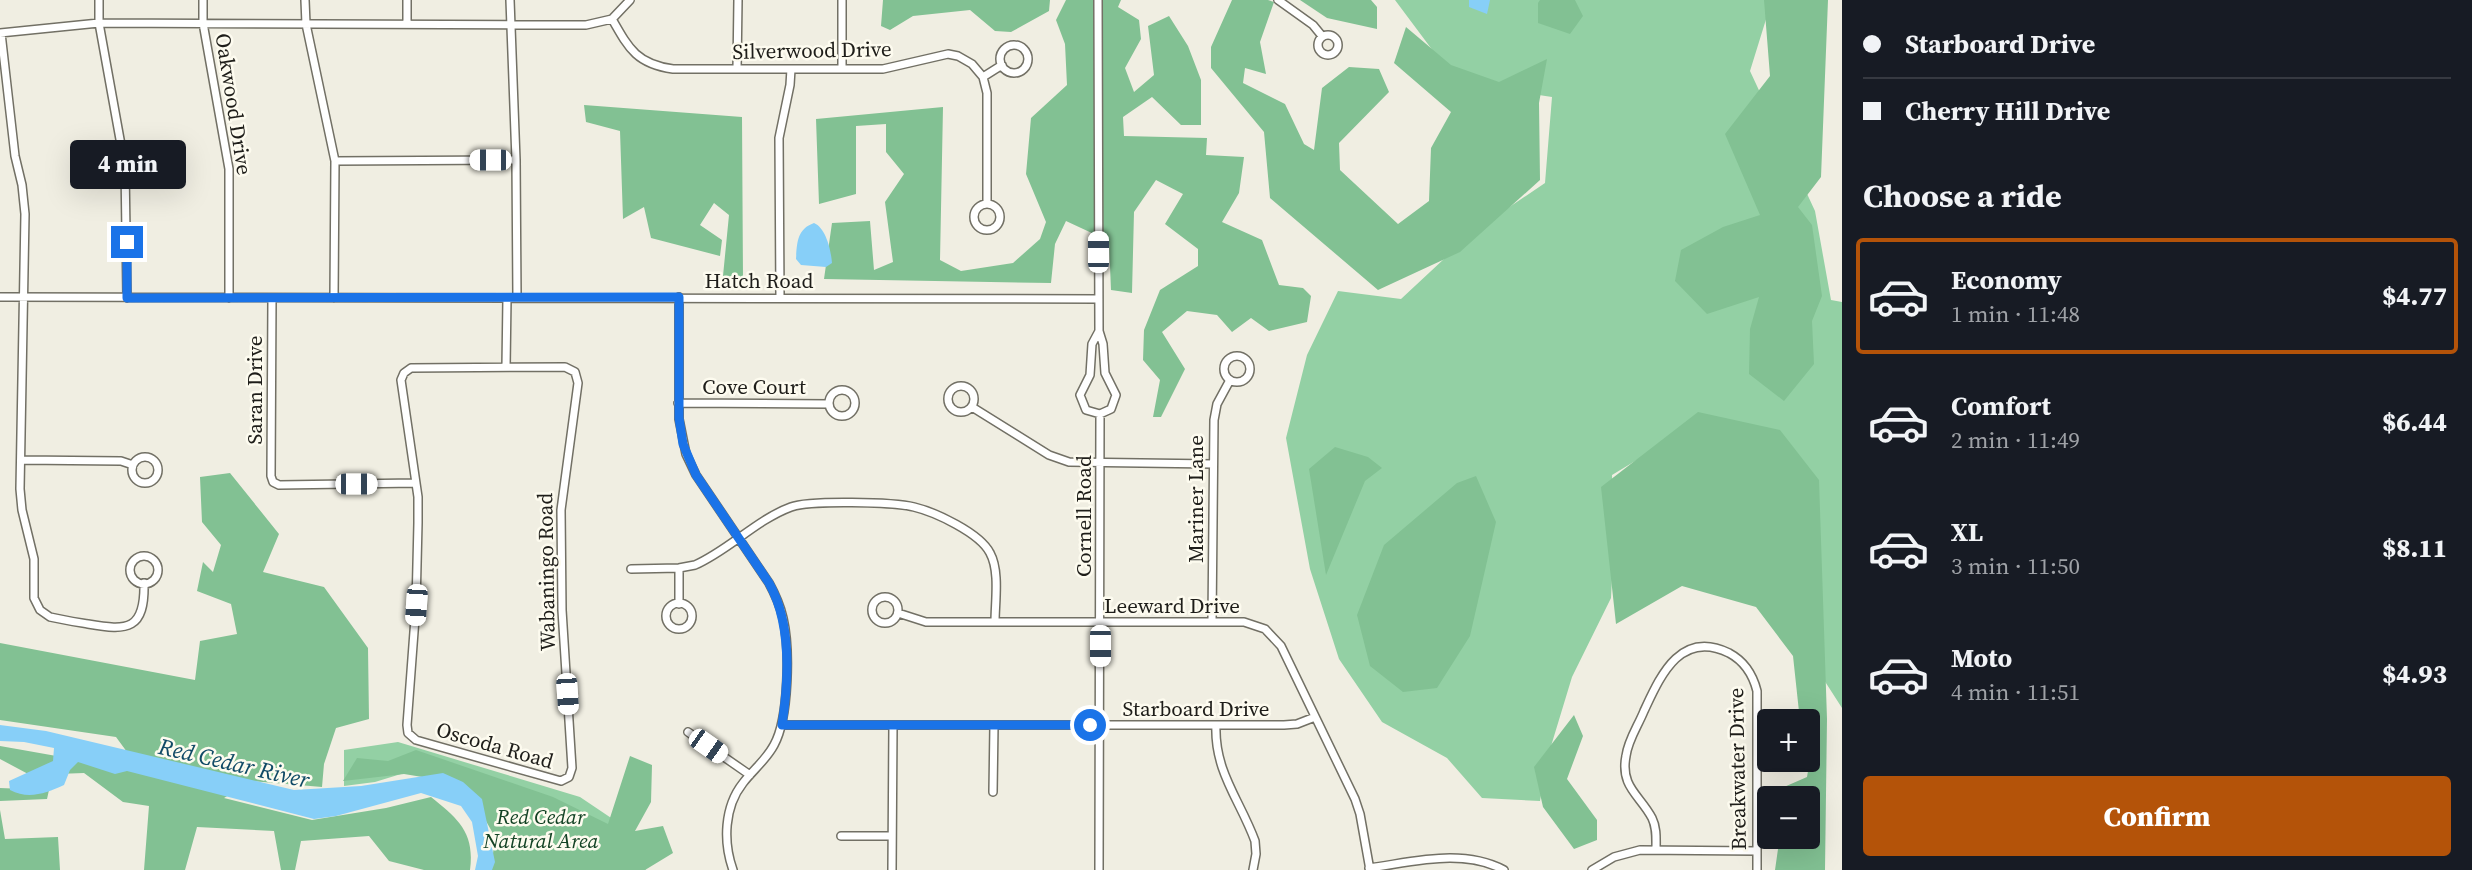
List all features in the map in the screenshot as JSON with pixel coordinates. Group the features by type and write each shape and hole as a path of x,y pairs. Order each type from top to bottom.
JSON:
{"street":[{"path":"99,0 99,23 125,167 127,298"},
{"name":"Oakwood Drive","path":"203,0 203,23 229,169 229,298"},
{"path":"305,0 306,24 335,161 334,298"},
{"path":"407,0 407,23"},
{"path":"510,0 516,160 517,298"},
{"path":"144,583 142,611 132,623 122,628 55,618 40,610 34,598 34,559 21,501 24,200 15,156 1,33 99,23 586,25 612,19 629,0"},
{"path":"737,69 738,0"},
{"path":"842,0 842,69"},
{"name":"Cornell Road","path":"1098,0 1099,331 1106,377 1116,395 1111,409 1100,414 1086,410 1080,398 1081,390 1090,375 1093,344 1099,331"},
{"path":"1278,0 1313,25 1322,36"},
{"name":"Silverwood Drive","path":"612,19 630,49 649,63 673,69 892,68 927,57 948,54 967,60 983,77"},
{"path":"987,203 987,93 983,77 1002,65"},
{"path":"780,297 779,138 791,69"},
{"path":"335,161 516,160"},
{"path":"679,297 678,403 681,437 690,463 769,583 781,611 785,636 782,725 774,745 737,793 728,821 727,844 733,870"},
{"name":"Hatch Road","path":"0,298 1099,299"},
{"name":"Saran Drive","path":"272,298 273,482 279,485 416,483"},
{"path":"416,483 401,380 404,373 413,368 506,367 507,298"},
{"name":"Wabaningo Road","path":"506,367 565,367 573,370 578,383 563,482 561,517 562,610 572,768 570,775"},
{"name":"Mariner Lane","path":"1212,621 1215,411 1230,380"},
{"name":"Cove Court","path":"678,403 829,404"},
{"path":"972,407 1054,458 1076,464 1213,464"},
{"name":"Cornell Road","path":"1099,870 1100,414"},
{"path":"21,460 121,461 133,465"},
{"name":"Oscoda Road","path":"416,483 418,561 407,725 410,735 416,740 558,781 570,775"},
{"path":"631,569 679,568 707,560 782,511 801,504 904,505 921,509 965,530 989,550 994,568 995,622"},
{"path":"679,568 679,604"},
{"name":"Leeward Drive","path":"898,614 919,621 1212,621 1249,623 1265,629 1282,646 1357,806 1369,869"},
{"name":"Breakwater Drive","path":"1656,850 1656,832 1652,820 1632,793 1626,778 1626,752 1666,667 1687,652 1709,648 1725,652 1740,661 1751,674 1755,686 1756,870"},
{"name":"Starboard Drive","path":"782,725 1291,725 1315,717"},
{"path":"892,870 893,725"},
{"path":"993,792 994,725"},
{"path":"1216,725 1219,764 1255,841 1253,870"},
{"path":"688,732 750,775"},
{"path":"841,836 892,836"},
{"path":"1592,870 1625,853 1656,850 1757,851"},
{"path":"1369,869 1457,858 1479,860 1504,870"}],"green space":[{"path":"883,0 1050,0 1049,11 1011,32 995,31 970,10 913,16 890,30 881,26"},
{"path":"1066,0 1121,0 1118,7 1139,20 1141,39 1125,68 1134,92 1154,75 1148,26 1169,16 1188,46 1201,80 1201,125 1181,125 1152,97 1123,117 1124,136 1207,138 1206,155 1244,157 1239,193 1222,222 1262,240 1279,285 1303,288 1311,296 1307,322 1269,331 1251,318 1232,332 1217,315 1187,311 1162,332 1185,369 1161,417 1153,417 1160,380 1143,360 1144,330 1160,290 1198,266 1198,249 1165,224 1183,194 1156,180 1134,212 1132,293 1111,290 1109,241 1066,221 1055,244 1051,283 824,279 832,223 870,221 874,270 893,262 885,202 904,174 886,152 886,124 856,126 856,194 819,204 816,119 943,107 940,260 961,271 1013,263 1040,239 1046,222 1026,174 1031,118 1067,85 1065,44 1056,20"},
{"path":"1232,0 1274,2 1260,42 1266,74 1245,68 1243,83 1285,104 1304,144 1314,150 1322,88 1349,67 1379,69 1389,92 1339,143 1340,170 1398,224 1429,201 1431,148 1451,112 1394,63 1406,27 1451,65 1499,82 1547,59 1539,103 1540,180 1460,252 1378,290 1270,198 1264,132 1211,68 1211,47"},
{"path":"1300,0 1371,0 1377,7 1377,29 1327,18"},
{"path":"1395,0 1772,0 1750,71 1815,211 1831,300 1842,302 1842,708 1670,440 1612,475 1614,537 1611,598 1572,677 1548,756 1540,801 1482,798 1447,758 1382,722 1339,659 1310,569 1286,438 1307,355 1338,291 1401,299 1474,231 1545,183 1552,97 1457,83"},
{"path":"1540,0 1575,0 1583,16 1570,34 1538,23"},
{"path":"1764,0 1828,0 1821,177 1798,207 1812,225 1822,296 1812,321 1814,364 1784,401 1749,374 1750,329 1759,297 1707,314 1675,281 1681,250 1723,227 1760,215 1725,134 1770,76"},
{"path":"584,105 742,117 743,280 723,276 729,215 714,203 700,225 722,240 720,256 651,238 644,207 623,219 620,131 586,122"},
{"path":"1698,412 1780,430 1819,480 1827,719 1825,870 1775,870 1778,849 1820,849 1820,786 1786,786 1807,777 1808,772 1820,772 1820,709 1799,709 1793,656 1756,607 1682,586 1616,624 1601,487"},
{"path":"1335,447 1368,457 1382,468 1365,481 1326,575 1309,469"},
{"path":"230,473 279,534 263,572 324,587 368,648 369,719 336,728 324,764 322,787 252,781 224,798 312,820 386,808 431,797 457,820 467,836 471,857 470,870 424,870 389,861 369,836 301,841 295,870 281,870 274,831 197,827 185,870 144,870 149,806 123,802 84,773 30,775 0,759 0,746 141,771 116,737 0,720 0,643 195,680 200,641 237,634 231,604 197,591 203,562 213,572 221,545 202,522 200,477"},
{"path":"1476,476 1496,522 1470,636 1437,688 1403,692 1370,666 1357,615 1384,545 1457,483"},
{"path":"1574,715 1583,736 1567,779 1597,820 1597,840 1574,849 1543,807 1534,767"},
{"name":"Red Cedar Natural Area","path":"398,742 580,797 629,830 629,849 646,870 498,870 497,811 414,770 375,782 344,786 344,750"},
{"name":"Red Cedar Natural Area","path":"416,750 553,797 608,824 630,756 652,765 651,802 635,831 663,826 673,853 645,870 491,870 495,837 465,784 404,774 343,781 357,758 388,761"},
{"path":"0,788 49,790 47,799 0,801"},
{"path":"0,810 5,839 58,837 60,870 0,870"}],"water":[{"path":"1469,0 1490,0 1487,14 1469,7"},
{"path":"814,223 825,234 829,246 832,263 826,267 801,265 796,259 801,233"},
{"path":"0,725 46,731 294,790 361,786 443,773 463,782 482,799 495,862 492,870 475,870 478,856 472,822 461,806 421,793 336,816 314,819 127,771 115,774 78,762 70,770 64,785 51,791 24,795 10,790 9,781 53,761 54,748 0,741"}],"route":[{"path":"127,242 127,298 679,297 678,403 681,437 696,475 769,583 778,601 785,636 782,725 1090,725"}],"water label":[{"name":"Red Cedar River","path":"234,763"}]}
